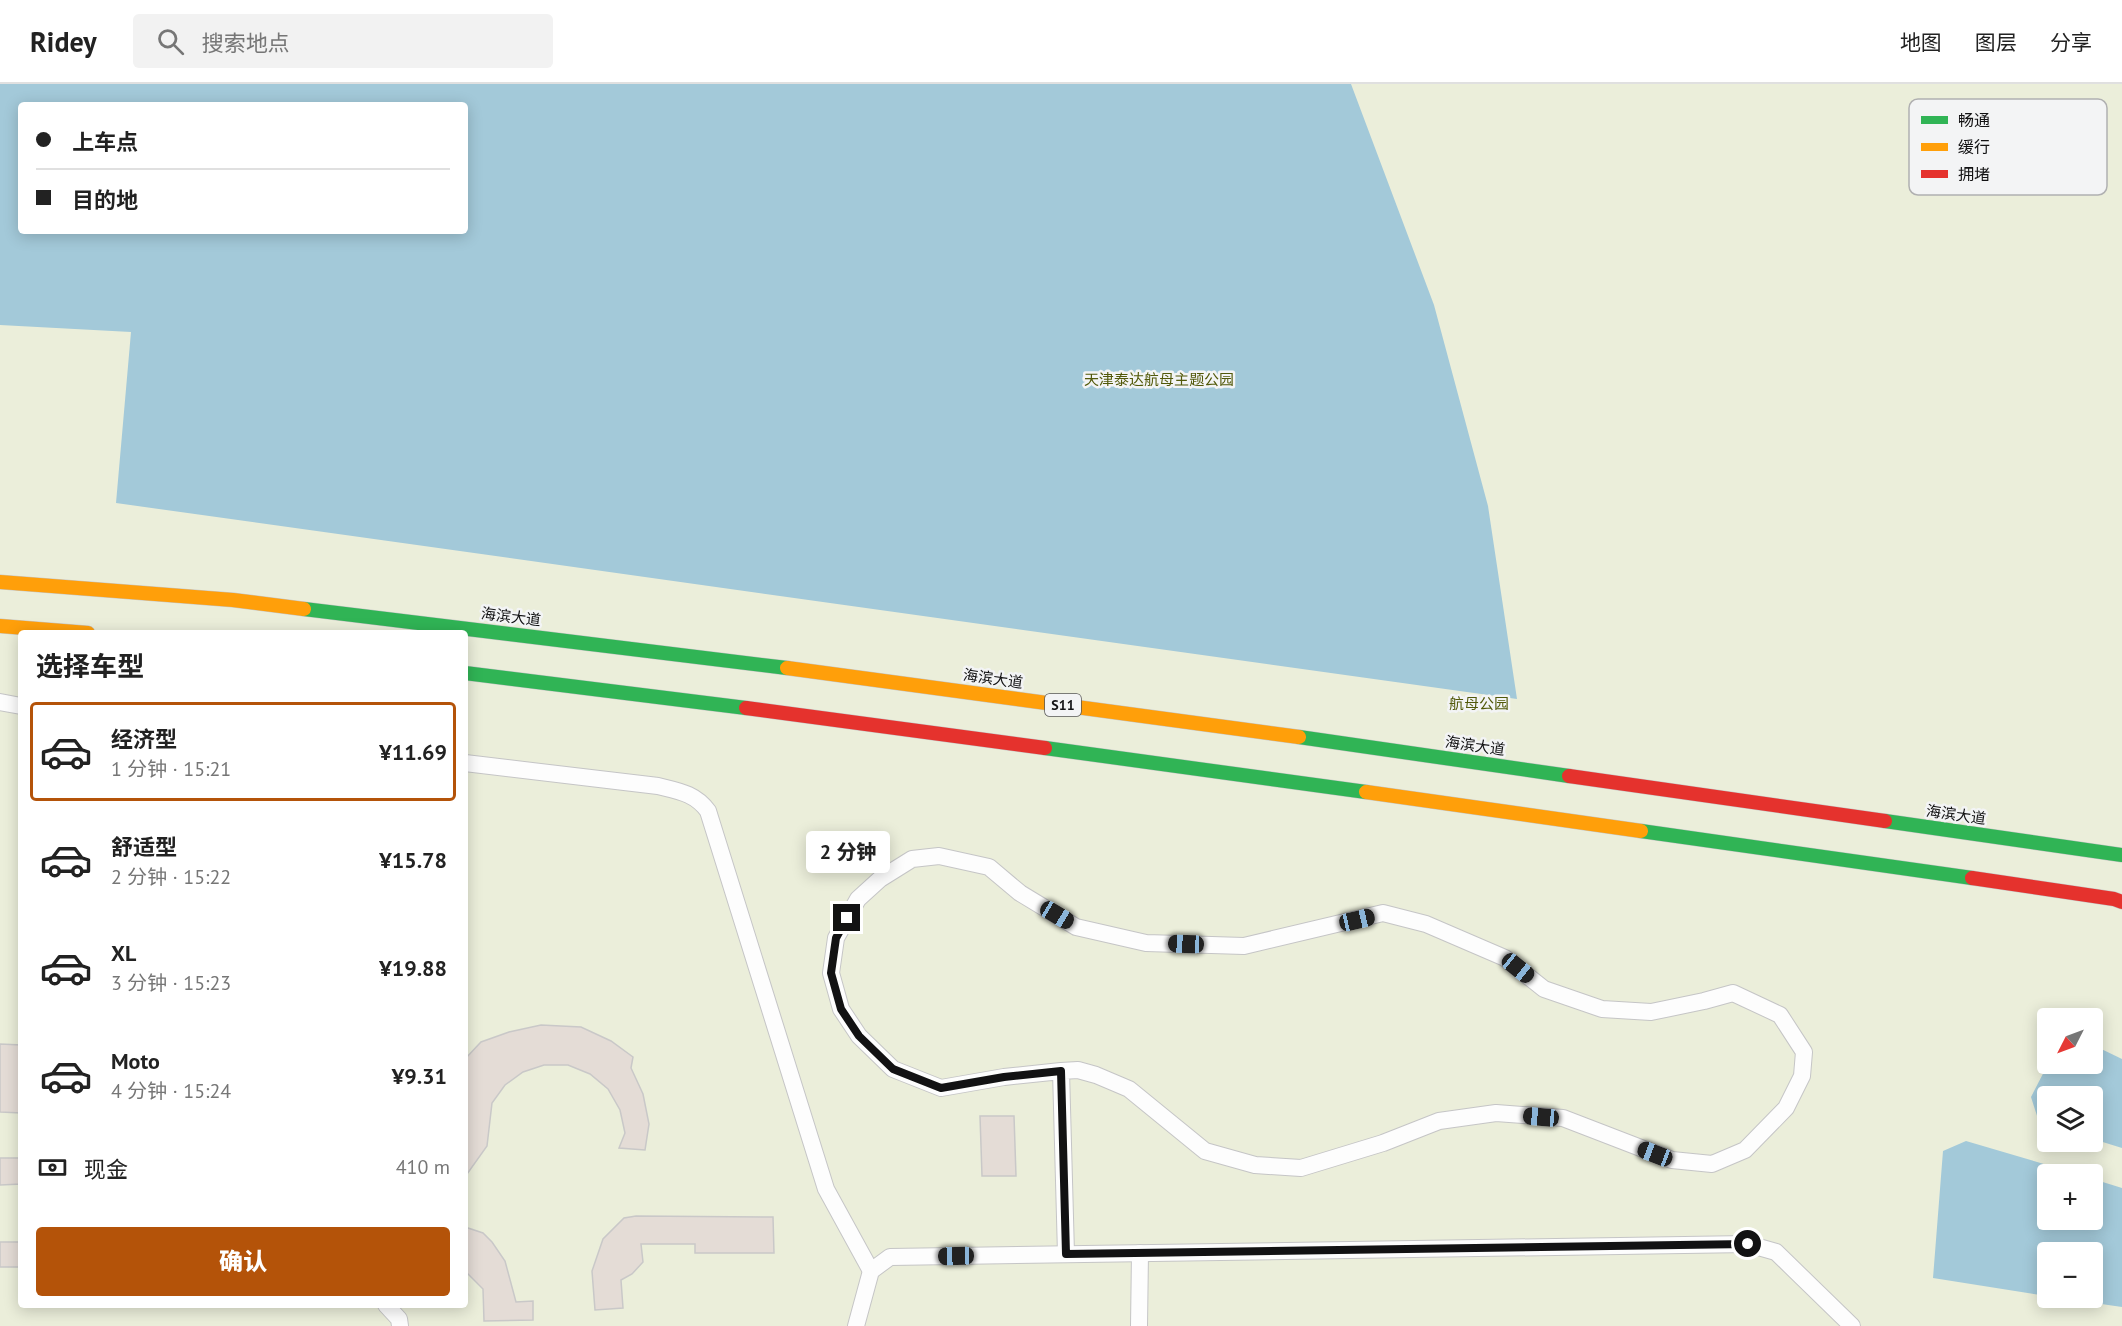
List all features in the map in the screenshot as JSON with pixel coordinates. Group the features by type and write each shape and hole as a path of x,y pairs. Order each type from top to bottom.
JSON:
{"highway":[{"name":"海滨大道","path":"0,582 233,600 732,661 1303,737 2122,855"},
{"path":"0,626 50,630"},
{"path":"468,673 1286,779 2114,899 2122,902"}],"street":[{"path":"0,702 18,705"},
{"path":"468,764 658,786 688,793 701,800 708,810 826,1189 871,1271"},
{"path":"939,856 989,867 1020,893 1076,927 1146,943 1244,946 1383,913 1426,924 1505,958 1544,989 1602,1009 1651,1012 1733,993 1780,1015 1804,1052 1802,1076 1786,1108 1745,1150 1712,1164 1672,1160 1563,1118 1496,1113 1439,1121 1383,1143 1301,1168 1255,1165 1205,1151 1129,1089 1078,1070 1061,1071 1004,1077 941,1088 893,1069 859,1036 841,1009 831,973 836,938 858,899 880,879 912,859 939,856"},
{"path":"1061,1071 1066,1254"},
{"path":"856,1326 871,1271 890,1257 1748,1244 1776,1252 1852,1326"},
{"path":"1139,1326 1140,1253"},
{"path":"389,1308 399,1319 400,1326"}],"green space":[{"name":"航母公园","path":"0,84 2122,84 2122,1326 0,1326"}],"water":[{"name":"天津泰达航母主题公园","path":"0,84 1351,84 1434,305 1488,506 1517,699 116,503 131,332 0,325"},
{"path":"2103,1050 2122,1059 2122,1148 2103,1142 2103,1086 2037,1086 2037,1116 2031,1097 2043,1074 2103,1074"},
{"path":"1966,1141 2044,1164 2037,1164 2037,1230 2103,1230 2103,1182 2122,1188 2122,1307 2103,1304 2103,1242 2037,1242 2037,1294 1933,1278 1943,1151"}],"building":[{"path":"541,1025 581,1027 611,1041 633,1057 631,1068 643,1094 649,1124 645,1150 619,1148 625,1133 620,1110 608,1089 590,1074 568,1065 544,1065 523,1072 505,1085 492,1103 487,1146 468,1173 468,1056 481,1042 509,1032"},
{"path":"0,1044 18,1045 18,1113 0,1112"},
{"path":"980,1116 1014,1116 1016,1176 982,1176"},
{"path":"0,1158 18,1158 18,1184 0,1185"},
{"path":"636,1216 773,1217 774,1253 695,1253 695,1244 641,1244 643,1262 632,1274 621,1280 623,1308 595,1310 592,1271 603,1239 624,1218"},
{"path":"468,1228 483,1233 492,1242 505,1261 516,1302 533,1301 533,1320 484,1321 483,1289 468,1274"},
{"path":"0,1242 18,1242 18,1267 0,1267"}],"traffic: fast":[{"path":"304,609 787,668"},
{"path":"468,673 746,708"},
{"path":"1299,737 1569,776"},
{"path":"1045,748 1366,792"},
{"path":"1885,821 2122,855"},
{"path":"1641,831 1972,878"}],"traffic: slow":[{"path":"0,582 233,600 304,609"},
{"path":"0,626 50,630"},
{"path":"787,668 1299,737"},
{"path":"1366,792 1641,831"}],"traffic: jam":[{"path":"746,708 1045,748"},
{"path":"1569,776 1885,821"},
{"path":"1972,878 2122,902"}],"route":[{"path":"847,918 836,938 831,973 841,1009 859,1036 893,1069 941,1088 1004,1077 1061,1071 1066,1254 1748,1244"}]}
